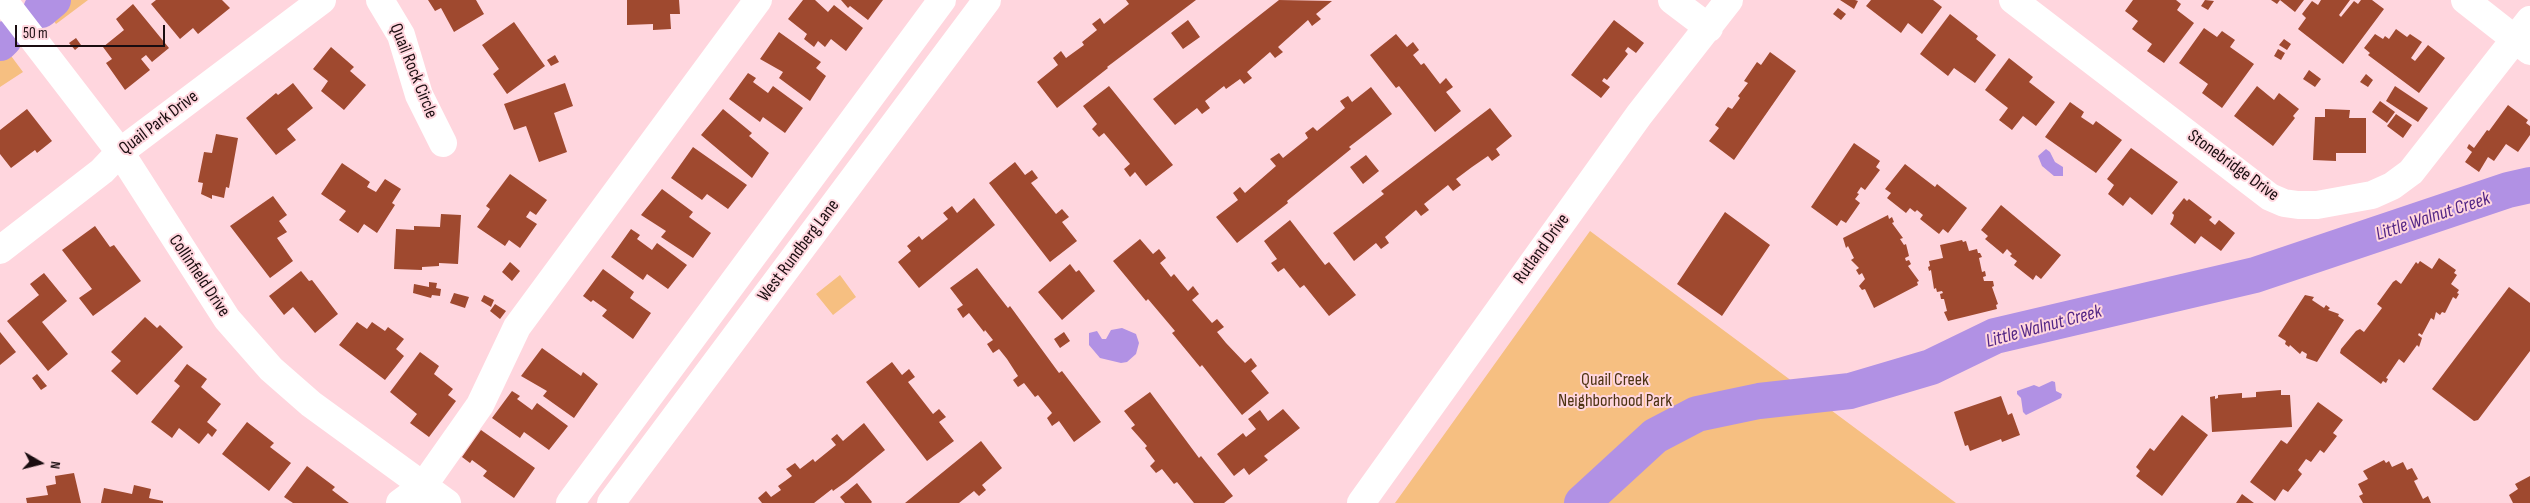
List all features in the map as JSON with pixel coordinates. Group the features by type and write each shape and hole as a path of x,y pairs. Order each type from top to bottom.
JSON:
{"street":[{"name":"Collinfield Drive","path":"3,0 120,152 227,319 271,369 311,404 447,503"},
{"name":"Quail Park Drive","path":"0,250 102,171 120,152 322,0"},
{"name":"Quail Rock Circle","path":"380,0 400,35 419,95 443,143"},
{"path":"400,503 423,486 480,405 516,327 758,0"},
{"name":"West Rundberg Lane","path":"570,503 942,0"},
{"name":"West Rundberg Lane","path":"611,503 987,0"},
{"path":"1672,0 1709,28"},
{"name":"Rutland Drive","path":"1361,503 1639,115 1709,28 1729,0"},
{"name":"Stonebridge Drive","path":"2013,0 2270,197 2284,203 2298,205 2316,205 2372,195 2392,186 2411,172 2525,37"},
{"path":"2465,0 2525,37"},
{"path":"806,184 833,206"}],"green space":[{"path":"37,0 88,0 56,24"},
{"path":"0,41 23,72 0,87"},
{"name":"Quail Creek Neighborhood Park","path":"1590,231 1956,503 1395,503"},
{"path":"840,275 856,297 833,315 816,294"}],"shaded area":[{"path":"2046,149 2050,152 2055,162 2063,167 2063,176 2054,176 2042,166 2038,156"},
{"path":"1122,328 1136,334 1139,343 1136,354 1127,362 1121,363 1100,358 1089,345 1089,333 1097,331 1102,339 1106,339 1111,330"},
{"path":"2052,381 2055,382 2056,391 2062,394 2061,398 2026,415 2023,412 2021,398 2017,391 2034,385 2039,387"}],"building":[{"path":"156,0 222,0 230,8 198,34 193,28 180,39 151,4"},
{"path":"428,0 476,0 484,14 454,32 441,8 435,11"},
{"path":"627,0 679,0 680,14 670,14 671,29 653,30 653,24 627,25"},
{"path":"803,0 815,0 828,12 834,5 863,28 846,51 831,39 825,47 818,41 814,47 804,39 807,34 788,19"},
{"path":"841,0 883,0 868,20 850,6 848,8"},
{"path":"1126,0 1196,0 1107,67 1057,108 1037,82 1058,65 1053,58 1061,51 1066,58 1084,45 1082,42 1097,30 1092,24 1100,18 1104,24 1129,4"},
{"path":"1279,0 1332,1 1316,14 1321,19 1312,26 1308,20 1278,47 1283,52 1275,58 1270,52 1247,72 1252,78 1244,84 1240,79 1226,89 1224,86 1205,101 1210,108 1202,114 1197,108 1175,125 1153,99"},
{"path":"1840,0 1855,0 1858,1 1854,9"},
{"path":"1871,0 1933,0 1942,7 1922,34 1908,23 1901,33 1866,6"},
{"path":"2133,0 2176,0 2181,4 2177,10 2194,23 2164,63 2147,51 2152,44 2132,29 2138,21 2125,11"},
{"path":"2205,0 2214,1 2208,10 2201,6"},
{"path":"2271,0 2280,0 2277,4"},
{"path":"2280,0 2304,0 2295,12"},
{"path":"2321,0 2350,0 2339,15 2341,17 2354,1 2358,4 2361,0 2372,0 2384,9 2343,64 2298,29 2306,18 2302,14 2312,1 2318,5"},
{"path":"133,4 169,48 152,62 146,55 141,59 150,70 125,90 106,63 112,59 103,47 124,30 116,19"},
{"path":"1838,8 1846,14 1841,20 1833,14"},
{"path":"1950,14 1978,36 1976,39 1996,55 1975,83 1954,68 1948,76 1920,54"},
{"path":"1188,20 1200,37 1183,49 1171,33"},
{"path":"1614,20 1644,43 1636,53 1628,47 1625,51 1628,54 1607,80 1604,78 1602,81 1610,87 1601,98 1571,75"},
{"path":"514,22 545,66 507,94 493,74 499,69 482,45"},
{"path":"2204,28 2217,37 2222,31 2235,40 2230,47 2254,64 2222,108 2202,93 2208,84 2179,63"},
{"path":"2396,29 2407,37 2410,34 2422,42 2411,58 2415,61 2428,45 2445,58 2419,93 2368,55 2370,53 2364,48 2375,34 2383,39 2385,36 2389,39"},
{"path":"779,32 821,62 816,68 826,76 810,101 779,78 783,72 760,59"},
{"path":"1396,34 1407,47 1413,42 1419,50 1413,55 1421,65 1424,63 1440,84 1446,78 1453,87 1446,92 1461,111 1435,132 1399,86 1396,88 1370,55"},
{"path":"76,38 81,45 75,50 69,43"},
{"path":"2284,39 2291,44 2287,50 2279,45"},
{"path":"331,47 354,67 350,71 366,85 344,110 321,91 328,81 313,69"},
{"path":"2278,49 2285,53 2281,60 2274,56"},
{"path":"1770,52 1796,71 1734,160 1709,141 1719,128 1715,125 1728,107 1732,109 1740,98 1738,96 1748,83 1744,81 1757,62 1761,65"},
{"path":"555,55 559,62 551,66 547,60"},
{"path":"2009,58 2033,77 2029,82 2055,102 2036,126 2023,116 2012,130 1999,120 2008,108 1985,90"},
{"path":"2309,70 2321,79 2315,87 2303,79"},
{"path":"748,73 756,78 753,82 768,93 773,86 803,108 785,133 763,117 760,122 729,99"},
{"path":"2366,74 2373,80 2368,87 2360,82"},
{"path":"293,83 313,108 287,129 296,140 276,155 246,118 276,93 278,95"},
{"path":"565,83 573,106 554,113 567,152 539,162 526,126 514,130 504,104"},
{"path":"1109,86 1173,165 1146,186 1135,172 1130,177 1124,169 1130,164 1104,133 1099,137 1092,129 1097,124 1083,106"},
{"path":"2257,86 2274,100 2279,93 2299,109 2293,116 2295,118 2273,146 2234,116"},
{"path":"2395,86 2428,108 2418,122 2386,101"},
{"path":"1371,87 1392,114 1349,147 1351,149 1287,201 1288,203 1237,243 1216,217 1238,200 1233,193 1240,187 1245,193 1276,166 1270,159 1279,153 1283,158 1308,138 1305,133 1313,127 1317,131 1345,108 1340,101 1348,96 1352,102"},
{"path":"2380,101 2395,112 2387,123 2372,112"},
{"path":"2070,102 2084,112 2081,117 2093,125 2096,121 2122,140 2096,173 2045,137"},
{"path":"2508,105 2528,120 2526,123 2530,126 2530,135 2518,152 2506,144 2494,161 2488,157 2479,172 2465,162 2472,152 2467,148 2469,144 2474,148"},
{"path":"1490,108 1512,136 1496,149 1500,155 1492,161 1488,156 1472,167 1456,179 1461,185 1453,191 1448,185 1424,204 1429,210 1421,216 1416,210 1385,237 1389,243 1381,249 1376,243 1354,261 1333,233 1384,194 1381,191"},
{"path":"27,109 52,141 37,153 35,150 11,168 0,154 0,130"},
{"path":"723,109 752,133 749,136 769,153 752,178 701,135"},
{"path":"2325,109 2350,110 2349,118 2366,118 2366,153 2336,153 2336,161 2313,160 2315,117 2325,117"},
{"path":"2396,114 2412,125 2403,138 2387,126"},
{"path":"216,134 238,138 229,188 226,187 224,198 212,195 212,199 201,194 203,183 198,182 204,152 212,153"},
{"path":"1854,143 1880,161 1876,167 1880,170 1865,190 1861,187 1857,193 1859,194 1855,199 1860,203 1846,223 1841,220 1837,226 1811,207"},
{"path":"693,147 747,185 728,209 707,194 702,200 671,178"},
{"path":"2131,148 2178,182 2152,215 2130,197 2123,206 2108,194 2114,185 2107,179"},
{"path":"1366,155 1379,171 1363,184 1350,167"},
{"path":"1015,162 1025,175 1032,170 1038,178 1031,183 1056,214 1062,209 1069,217 1062,222 1077,241 1050,262 989,183"},
{"path":"342,163 370,182 367,187 376,192 385,179 401,189 392,203 395,205 377,233 364,224 358,233 339,220 346,211 321,194"},
{"path":"1905,164 1935,187 1937,184 1967,208 1948,233 1943,229 1939,234 1920,219 1923,215 1917,210 1915,212 1910,208 1906,213 1887,198 1891,193 1885,189"},
{"path":"510,174 547,200 536,215 530,211 526,217 537,224 520,248 509,240 505,246 477,227 490,209 486,206"},
{"path":"662,189 693,212 689,217 711,233 693,258 661,237 666,231 641,215"},
{"path":"273,196 287,215 279,221 287,232 277,238 293,261 270,278 230,226"},
{"path":"974,198 995,225 919,288 898,262 911,251 907,246 919,236 922,240 948,219 943,213 952,206 957,213"},
{"path":"2184,198 2187,201 2189,199 2212,217 2209,220 2215,225 2219,220 2235,233 2221,251 2201,236 2195,244 2170,224 2174,215 2172,213"},
{"path":"2001,205 2061,255 2041,279 2036,275 2033,280 2014,265 2017,261 2010,256 2012,254 2007,249 2003,254 1985,239 1988,236 1981,230"},
{"path":"1725,212 1770,245 1722,316 1677,284"},
{"path":"441,214 461,215 458,264 439,263 439,266 422,267 422,270 394,269 396,229 414,230 414,226 440,227"},
{"path":"1888,215 1889,219 1892,217 1894,222 1892,223 1903,238 1900,239 1904,245 1906,244 1909,256 1905,258 1906,261 1909,260 1911,264 1908,266 1919,281 1917,282 1918,285 1874,308 1865,289 1862,290 1859,286 1865,279 1862,273 1859,275 1856,270 1859,268 1851,260 1854,258 1848,246 1846,248 1843,238"},
{"path":"1290,220 1325,265 1329,262 1356,295 1329,316 1304,285 1300,288 1284,268 1278,272 1271,263 1277,259 1264,241"},
{"path":"95,226 110,247 114,245 141,281 93,316 79,298 92,289 62,250"},
{"path":"631,229 640,235 637,239 652,250 657,243 687,265 668,289 647,274 643,280 611,257"},
{"path":"1140,239 1153,254 1159,249 1166,258 1160,263 1171,277 1174,274 1188,291 1193,286 1199,294 1192,300 1212,323 1217,319 1224,327 1217,332 1226,343 1245,363 1251,358 1257,366 1251,371 1269,393 1242,415 1202,365 1200,367 1172,333 1175,331 1148,299 1146,301 1113,261"},
{"path":"1962,240 1963,242 1966,241 1969,251 1977,249 1978,253 1980,253 1982,257 1979,258 1982,272 1985,271 1986,276 1983,277 1984,281 1993,281 1994,286 1992,287 1998,304 1996,305 1997,309 1948,321 1944,312 1947,311 1944,299 1941,299 1940,294 1943,293 1942,291 1937,292 1936,288 1934,289 1931,270 1929,271 1928,267 1930,266 1929,261 1943,258 1940,245"},
{"path":"2439,258 2456,270 2454,273 2457,275 2451,284 2459,290 2457,293 2459,294 2456,299 2453,297 2445,313 2442,312 2440,315 2436,312 2434,320 2431,318 2422,335 2419,333 2418,335 2422,338 2419,347 2417,345 2404,363 2399,359 2386,378 2388,379 2386,383 2383,381 2381,384 2340,353 2341,349 2356,331 2360,329 2364,332 2382,308 2377,304 2393,282 2396,280 2401,284 2416,262 2418,264 2420,261 2432,269"},
{"path":"510,262 520,271 512,281 502,272"},
{"path":"1070,264 1076,272 1079,270 1095,291 1062,320 1038,292"},
{"path":"977,268 1008,308 1010,306 1059,373 1062,371 1101,422 1074,442 1059,421 1052,426 1047,418 1052,413 1038,395 1035,397 1024,383 1018,387 1013,380 1018,376 999,349 993,353 987,344 993,340 985,330 984,332 969,313 963,318 957,309 963,305 950,288"},
{"path":"603,269 634,292 630,298 651,313 633,339 602,316 607,310 593,300 591,302 583,296"},
{"path":"301,271 309,281 312,280 338,314 315,333 293,307 284,315 269,296"},
{"path":"44,273 67,301 42,322 68,354 48,371 7,321 39,295 30,284"},
{"path":"429,282 437,283 436,288 441,289 440,296 432,295 431,298 413,293 414,284 429,287"},
{"path":"2509,287 2530,303 2530,351 2478,420 2474,421 2432,389"},
{"path":"454,293 469,297 465,308 450,303"},
{"path":"484,295 494,300 491,307 481,301"},
{"path":"2305,295 2314,297 2312,300 2324,308 2326,305 2330,308 2328,310 2339,314 2338,316 2344,320 2317,362 2306,358 2307,354 2302,351 2300,354 2290,345 2289,347 2285,344 2286,341 2278,336"},
{"path":"495,304 506,311 500,319 490,311"},
{"path":"145,317 157,328 160,325 183,347 137,395 111,371 121,361 111,352"},
{"path":"357,322 367,329 372,322 385,331 388,327 404,339 396,349 404,356 385,380 339,345"},
{"path":"0,332 16,352 0,365"},
{"path":"1064,332 1070,341 1060,348 1054,339"},
{"path":"542,348 581,376 583,372 598,384 574,418 543,396 547,391 521,376"},
{"path":"420,352 439,366 434,374 453,389 448,395 456,401 429,437 410,423 417,414 390,392"},
{"path":"892,362 902,375 909,369 915,377 908,382 933,414 939,409 946,417 939,422 954,441 927,461 866,382"},
{"path":"187,364 207,379 201,387 221,404 207,422 217,430 212,437 208,433 199,444 179,428 172,438 151,422 180,386 174,381"},
{"path":"37,374 47,386 41,390 32,378"},
{"path":"2281,390 2281,395 2290,395 2292,427 2212,432 2210,397 2215,396 2215,399 2218,398 2218,395 2242,393 2242,398 2256,397 2256,392"},
{"path":"512,391 520,396 517,399 532,410 537,403 568,426 549,450 524,432 520,438 492,418"},
{"path":"1150,392 1199,458 1201,456 1233,496 1224,503 1194,503 1177,482 1174,484 1162,469 1156,473 1150,466 1155,461 1145,448 1147,446 1131,428 1135,425 1124,411"},
{"path":"2001,396 2008,415 2012,413 2020,435 2002,442 2001,439 1970,451 1968,445 1965,446 1954,412"},
{"path":"2318,402 2343,420 2333,433 2337,436 2324,453 2320,450 2311,462 2306,459 2298,470 2302,474 2288,492 2283,489 2275,501 2250,482 2281,440 2287,444"},
{"path":"1283,409 1300,428 1264,456 1268,460 1249,475 1244,468 1234,476 1217,454 1243,433 1246,437 1256,429 1248,419 1260,410 1268,421"},
{"path":"2182,415 2208,435 2162,496 2136,476 2140,471 2136,467 2150,448 2154,451"},
{"path":"247,422 274,443 270,447 291,463 269,491 222,454"},
{"path":"864,423 885,450 833,491 832,489 814,503 762,503 758,498 766,491 771,497 781,490 778,486 792,476 786,469 795,463 800,469 813,459 815,462 836,445 831,439 837,434 843,441"},
{"path":"481,430 535,468 514,498 483,476 487,471 472,460 470,463 462,457"},
{"path":"981,441 1002,468 982,485 986,490 979,496 974,491 959,503 905,503"},
{"path":"2384,460 2386,463 2389,461 2392,467 2403,462 2407,470 2412,468 2418,479 2414,481 2423,499 2428,496 2431,503 2363,503 2359,496 2363,494 2358,484 2368,479 2363,471"},
{"path":"307,466 335,487 332,490 349,503 293,503 284,497"},
{"path":"74,473 81,503 27,503 26,498 48,495 46,486 56,484 55,476"},
{"path":"2530,476 2530,503 2513,503 2509,495 2518,489 2515,484"},
{"path":"857,483 871,503 845,503 840,497"},
{"path":"134,485 151,489 149,498 163,501 163,503 101,503 104,488 132,494"},
{"path":"2242,494 2254,503 2236,503"}],"waterway":[{"path":"41,10 53,0"},
{"path":"0,43 4,39"},
{"name":"Little Walnut Creek","path":"1582,503 1655,436 1697,414 1759,401 1850,391 1931,367 1995,336 2255,275 2508,190 2530,185"}]}
